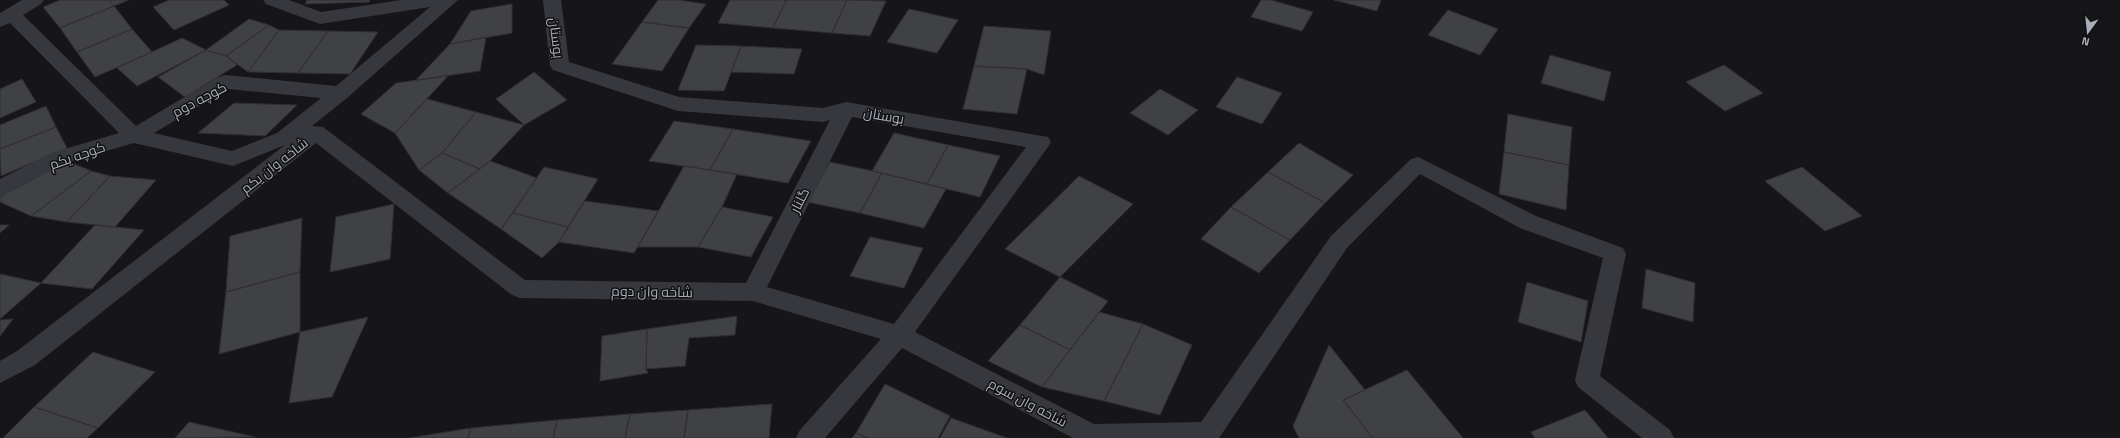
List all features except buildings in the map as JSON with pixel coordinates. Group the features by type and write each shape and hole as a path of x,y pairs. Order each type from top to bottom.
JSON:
{"street":[{"path":"35,0 5,17 134,136"},
{"path":"272,0 320,18 438,0"},
{"path":"283,138 340,93 449,0"},
{"name":"بوستان","path":"552,0 560,66 678,104 823,115 846,109 1041,142 899,335"},
{"name":"کوچه دوم","path":"134,136 225,82 340,93"},
{"name":"گلنار","path":"753,292 846,109"},
{"name":"شاخه وان یکم","path":"134,136 233,158 283,138 316,132"},
{"name":"شاخه وان یکم","path":"0,373 26,358 316,132"},
{"name":"شاخه وان دوم","path":"316,132 520,289 753,292 899,335"},
{"name":"کوچه یکم","path":"0,189 58,158 134,136"},
{"path":"1207,436 1339,242 1418,164 1528,222 1615,254 1587,380 1661,438"},
{"path":"809,438 839,406 899,335"},
{"name":"شاخه وان سوم","path":"899,335 1091,435 1207,436"}]}
